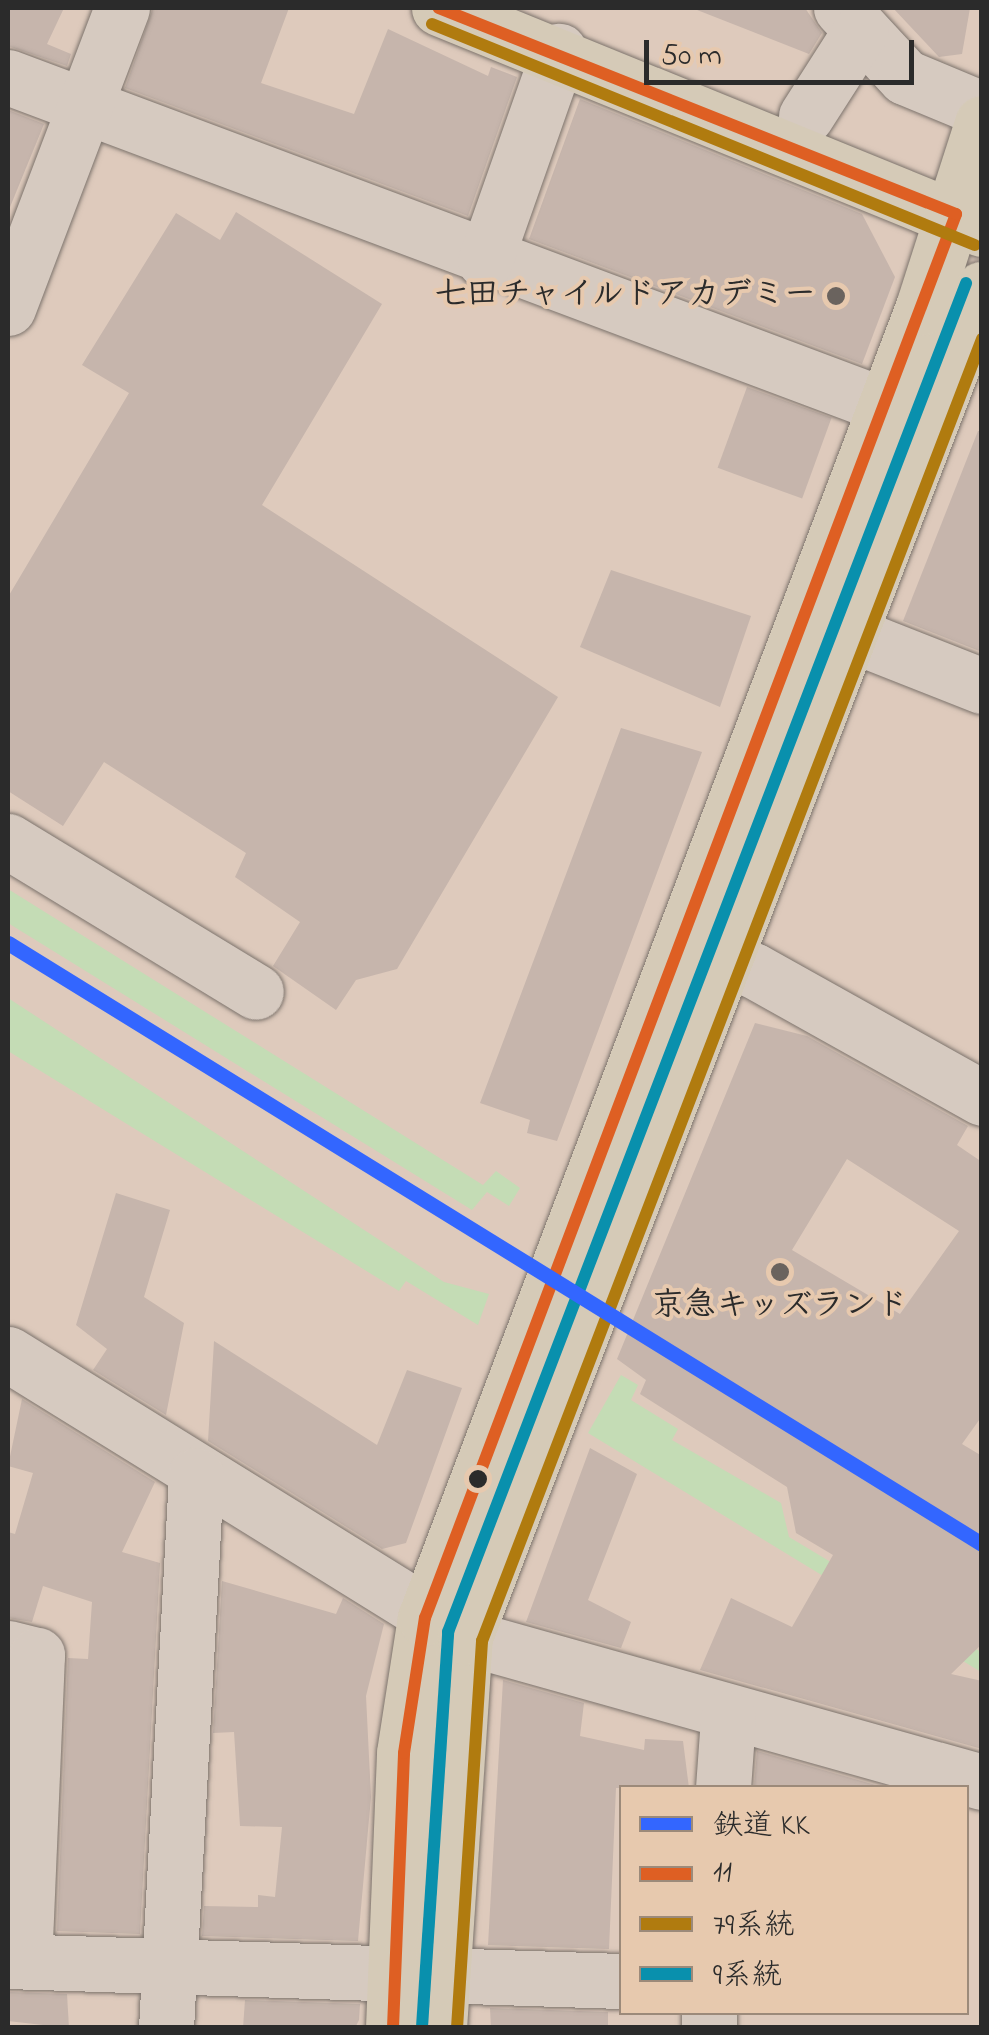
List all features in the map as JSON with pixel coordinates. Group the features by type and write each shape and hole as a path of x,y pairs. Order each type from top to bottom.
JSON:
{"main road":[{"path":"440,8 972,210"},
{"path":"525,8 806,116 972,210"},
{"path":"393,2028 425,1992 445,1628 884,405 972,210 982,123"},
{"path":"445,1628 723,962 982,289"}],"street":[{"path":"8,308 20,234 84,111 122,8"},
{"path":"806,116 851,18 904,76 982,109"},
{"path":"485,261 558,51"},
{"path":"8,77 84,111 884,405"},
{"path":"850,634 982,686"},
{"path":"8,841 256,992"},
{"path":"723,962 754,970 982,1098"},
{"path":"8,1356 445,1628 728,1718 982,1782"},
{"path":"166,2028 196,1475"},
{"path":"8,1648 36,1655 16,1961 169,1966 425,1992 619,1981"},
{"path":"723,1785 728,1718"}],"green space":[{"path":"8,889 483,1185 496,1171 520,1188 509,1206 487,1192 472,1210 8,923"},
{"path":"8,998 444,1282 489,1294 478,1325 406,1281 399,1291 8,1051"},
{"path":"621,1375 638,1385 631,1400 678,1429 672,1440 781,1503 789,1537 981,1652 981,1672 588,1433"}],"building":[{"path":"8,8 64,8 47,44 71,54 67,66 8,46"},
{"path":"153,8 289,8 261,83 354,114 388,29 488,76 491,67 517,77 468,216 125,88"},
{"path":"692,8 805,8 822,33 809,54"},
{"path":"893,8 970,8 962,54 939,57"},
{"path":"580,99 862,214 895,277 862,364 529,239"},
{"path":"8,110 44,124 8,212"},
{"path":"236,212 382,304 262,505 558,697 397,969 356,980 336,1010 273,966 300,922 235,877 246,853 104,762 63,826 8,791 8,597 129,393 82,365 176,213 220,240"},
{"path":"747,387 832,418 802,499 718,468"},
{"path":"978,431 982,431 982,652 903,621"},
{"path":"611,570 751,616 720,707 580,647"},
{"path":"621,728 702,752 557,1141 527,1133 530,1120 480,1103"},
{"path":"755,1023 807,1036 968,1126 957,1145 982,1162 982,1416 962,1444 982,1456 982,1644 951,1674 982,1681 982,1749 700,1670 731,1598 792,1627 833,1555 796,1533 787,1487 640,1394 646,1380 617,1359","holes":["847,1159 959,1231 900,1314 792,1250"]},
{"path":"116,1193 170,1210 144,1297 184,1323 166,1415 93,1370 107,1349 76,1325"},
{"path":"214,1341 377,1445 407,1370 462,1388 406,1543 382,1549 208,1441"},
{"path":"22,1399 155,1482 122,1552 160,1563 140,1934 57,1931 68,1658 88,1659 92,1602 43,1586 32,1622 8,1618 8,1532 15,1534 33,1473 8,1466"},
{"path":"590,1448 637,1474 588,1600 631,1622 621,1648 526,1622"},
{"path":"222,1581 336,1614 343,1598 384,1624 366,1696 371,1797 358,1941 202,1936 204,1906 258,1907 258,1895 275,1897 282,1827 240,1826 234,1732 213,1733"},
{"path":"503,1680 584,1703 580,1736 644,1750 645,1739 683,1741 689,1785 616,1788 609,1949 488,1945"},
{"path":"757,1751 876,1785 754,1785"},
{"path":"8,1992 67,1994 69,2028 8,2021"},
{"path":"245,2000 360,2004 359,2020 355,2028 243,2028"},
{"path":"490,2008 608,2012 608,2028 491,2028"}],"rail line":[{"name":"KK","path":"8,943 982,1544"}],"transit line":[{"name":"11","path":"393,2028 404,1753 425,1618 956,214 439,8"},
{"name":"79系統","path":"432,24 975,245"},
{"name":"9系統","path":"422,2027 448,1632 966,283"},
{"name":"79系統","path":"457,2028 482,1641 982,339"}],"place":[{"name":"七田チャイルドアカデミー","path":"836,296"},
{"name":"京急キッズランド","path":"780,1272"}]}
